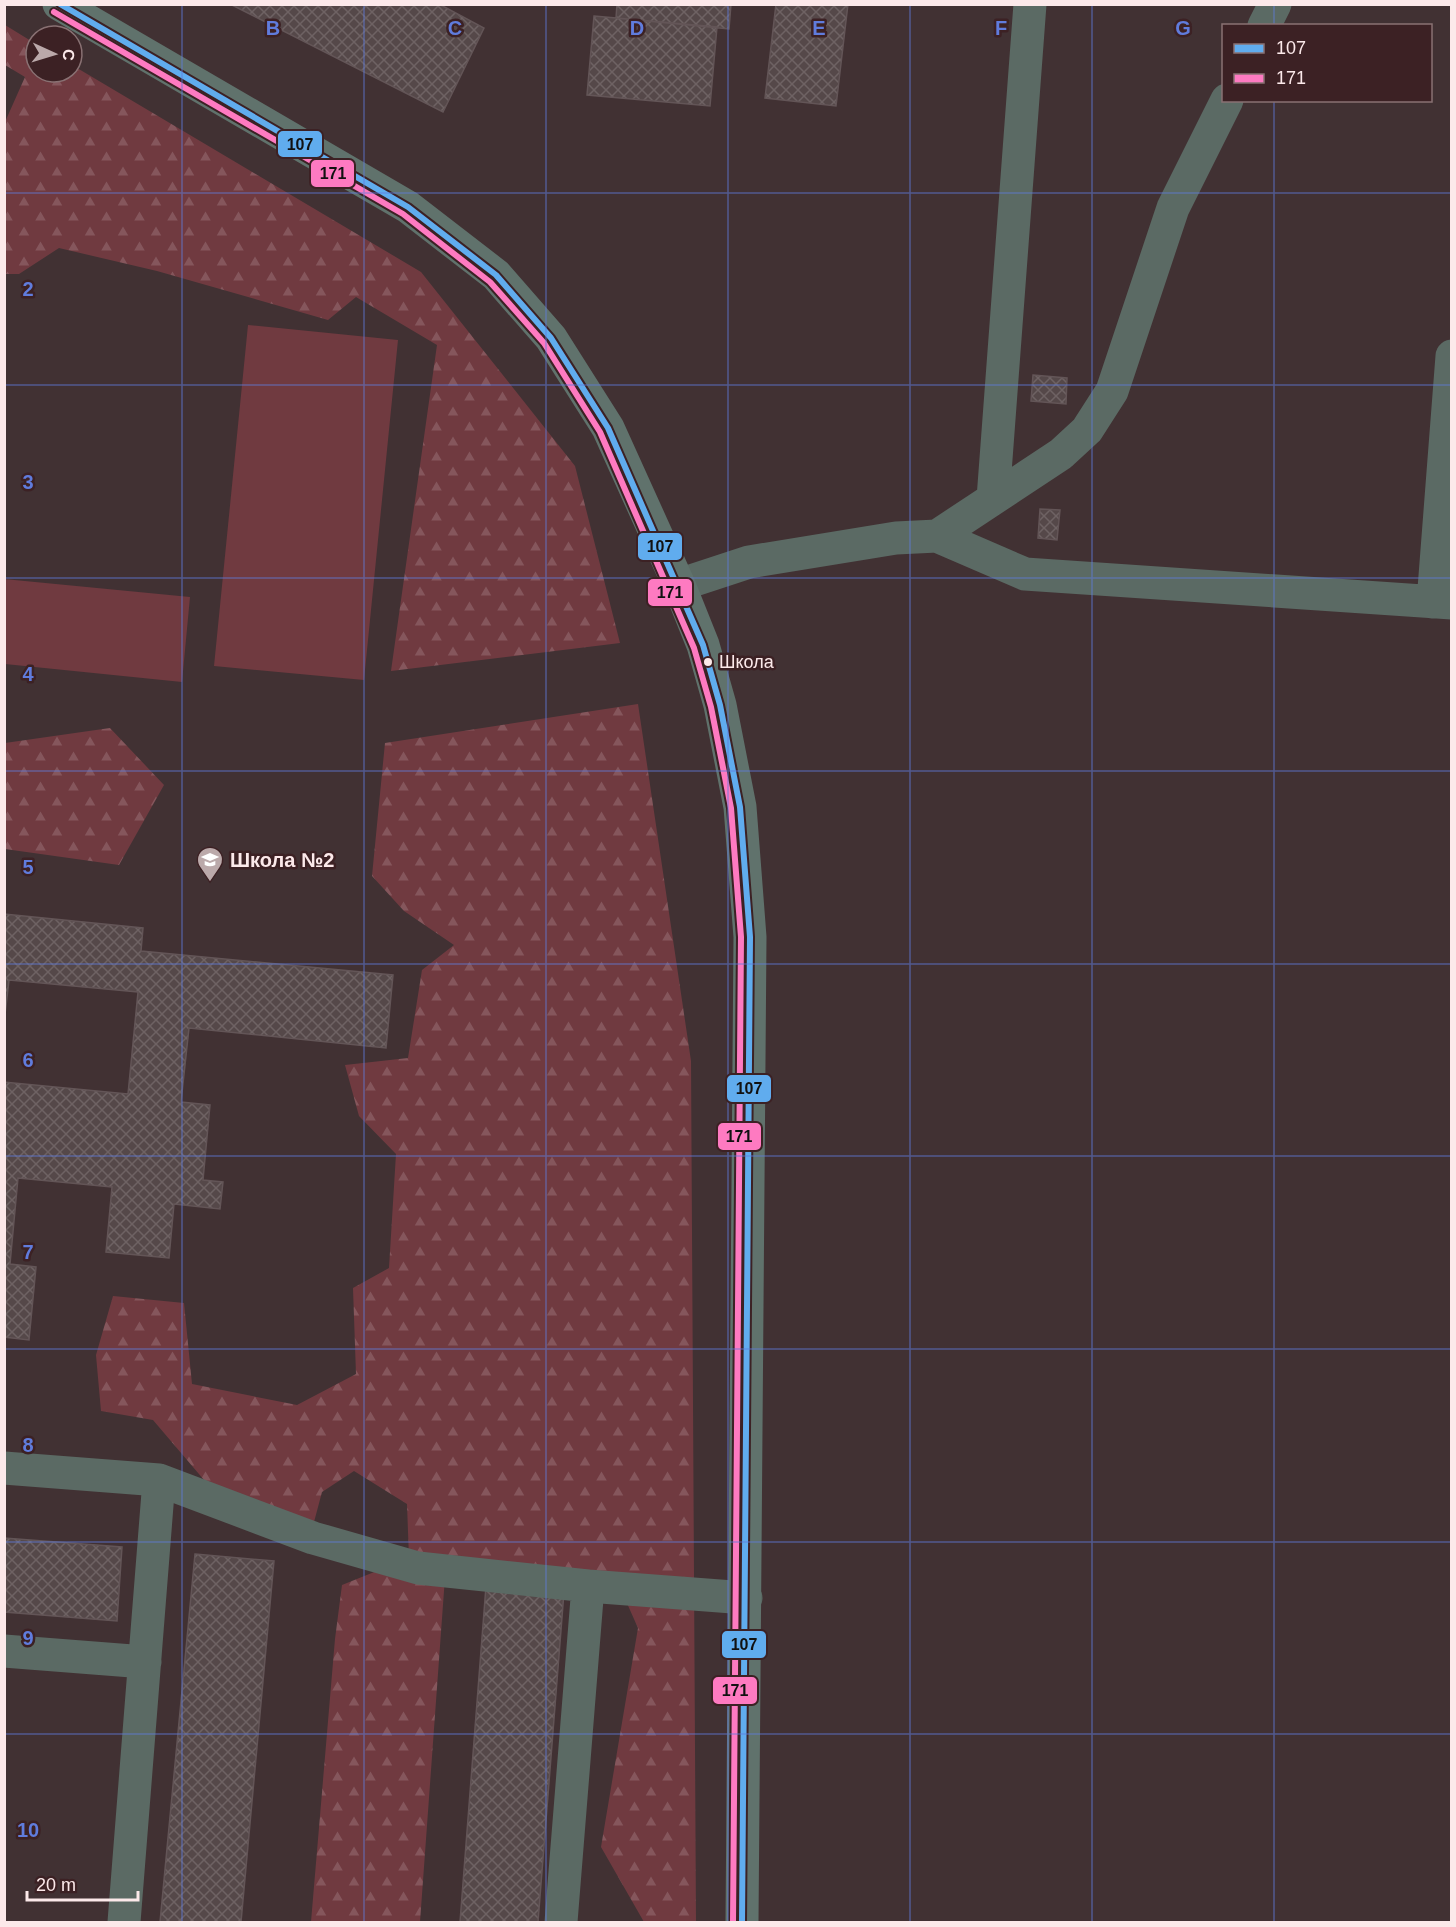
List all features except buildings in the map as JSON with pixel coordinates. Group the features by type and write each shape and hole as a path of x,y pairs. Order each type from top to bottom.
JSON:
{"main road":[{"path":"59,4 408,207 496,275 551,338 608,428 679,585 703,645 720,705 740,807 750,937 742,1923"}],"lane":[{"path":"993,499 1030,4"},
{"path":"1265,24 1275,4"},
{"path":"937,536 1062,454 1087,430 1112,391 1173,208 1226,102"},
{"path":"679,585 749,562 896,538 937,536 1025,574 1442,602 1452,356"},
{"path":"4,1468 159,1480 313,1538 418,1568 588,1586 746,1598"},
{"path":"124,1923 159,1480"},
{"path":"561,1923 588,1586"},
{"path":"4,1651 145,1662"}],"green space":[{"path":"5,25 24,37 24,76 5,65"},
{"path":"84,72 421,272 575,466 620,643 391,671 437,345 356,297 328,320 157,271 59,248 19,274 5,274 5,122 24,79 24,84 84,84"},
{"path":"248,325 398,340 364,680 214,666"},
{"path":"4,579 190,597 182,682 5,664"},
{"path":"638,704 691,1061 696,1922 644,1922 601,1847 638,1628 614,1574 446,1563 420,1922 311,1922 335,1639 342,1585 409,1558 407,1504 354,1471 322,1492 314,1522 210,1487 153,1420 101,1411 96,1355 113,1296 184,1303 192,1384 297,1405 356,1374 353,1288 389,1268 396,1154 359,1116 345,1065 408,1058 422,970 454,945 404,911 372,876 385,743"},
{"path":"110,728 164,785 119,865 5,849 5,743"}],"transit line":[{"name":"107","path":"60,4 408,207 496,275 551,338 608,428 703,645 720,705 740,807 750,937 742,1922"},
{"name":"171","path":"54,12 403,214 490,282 544,343 600,432 694,648 711,707 731,808 741,937 733,1922"}],"place":[{"name":"Школа","path":"708,662"},
{"name":"Школа №2","path":"210,883"}]}
